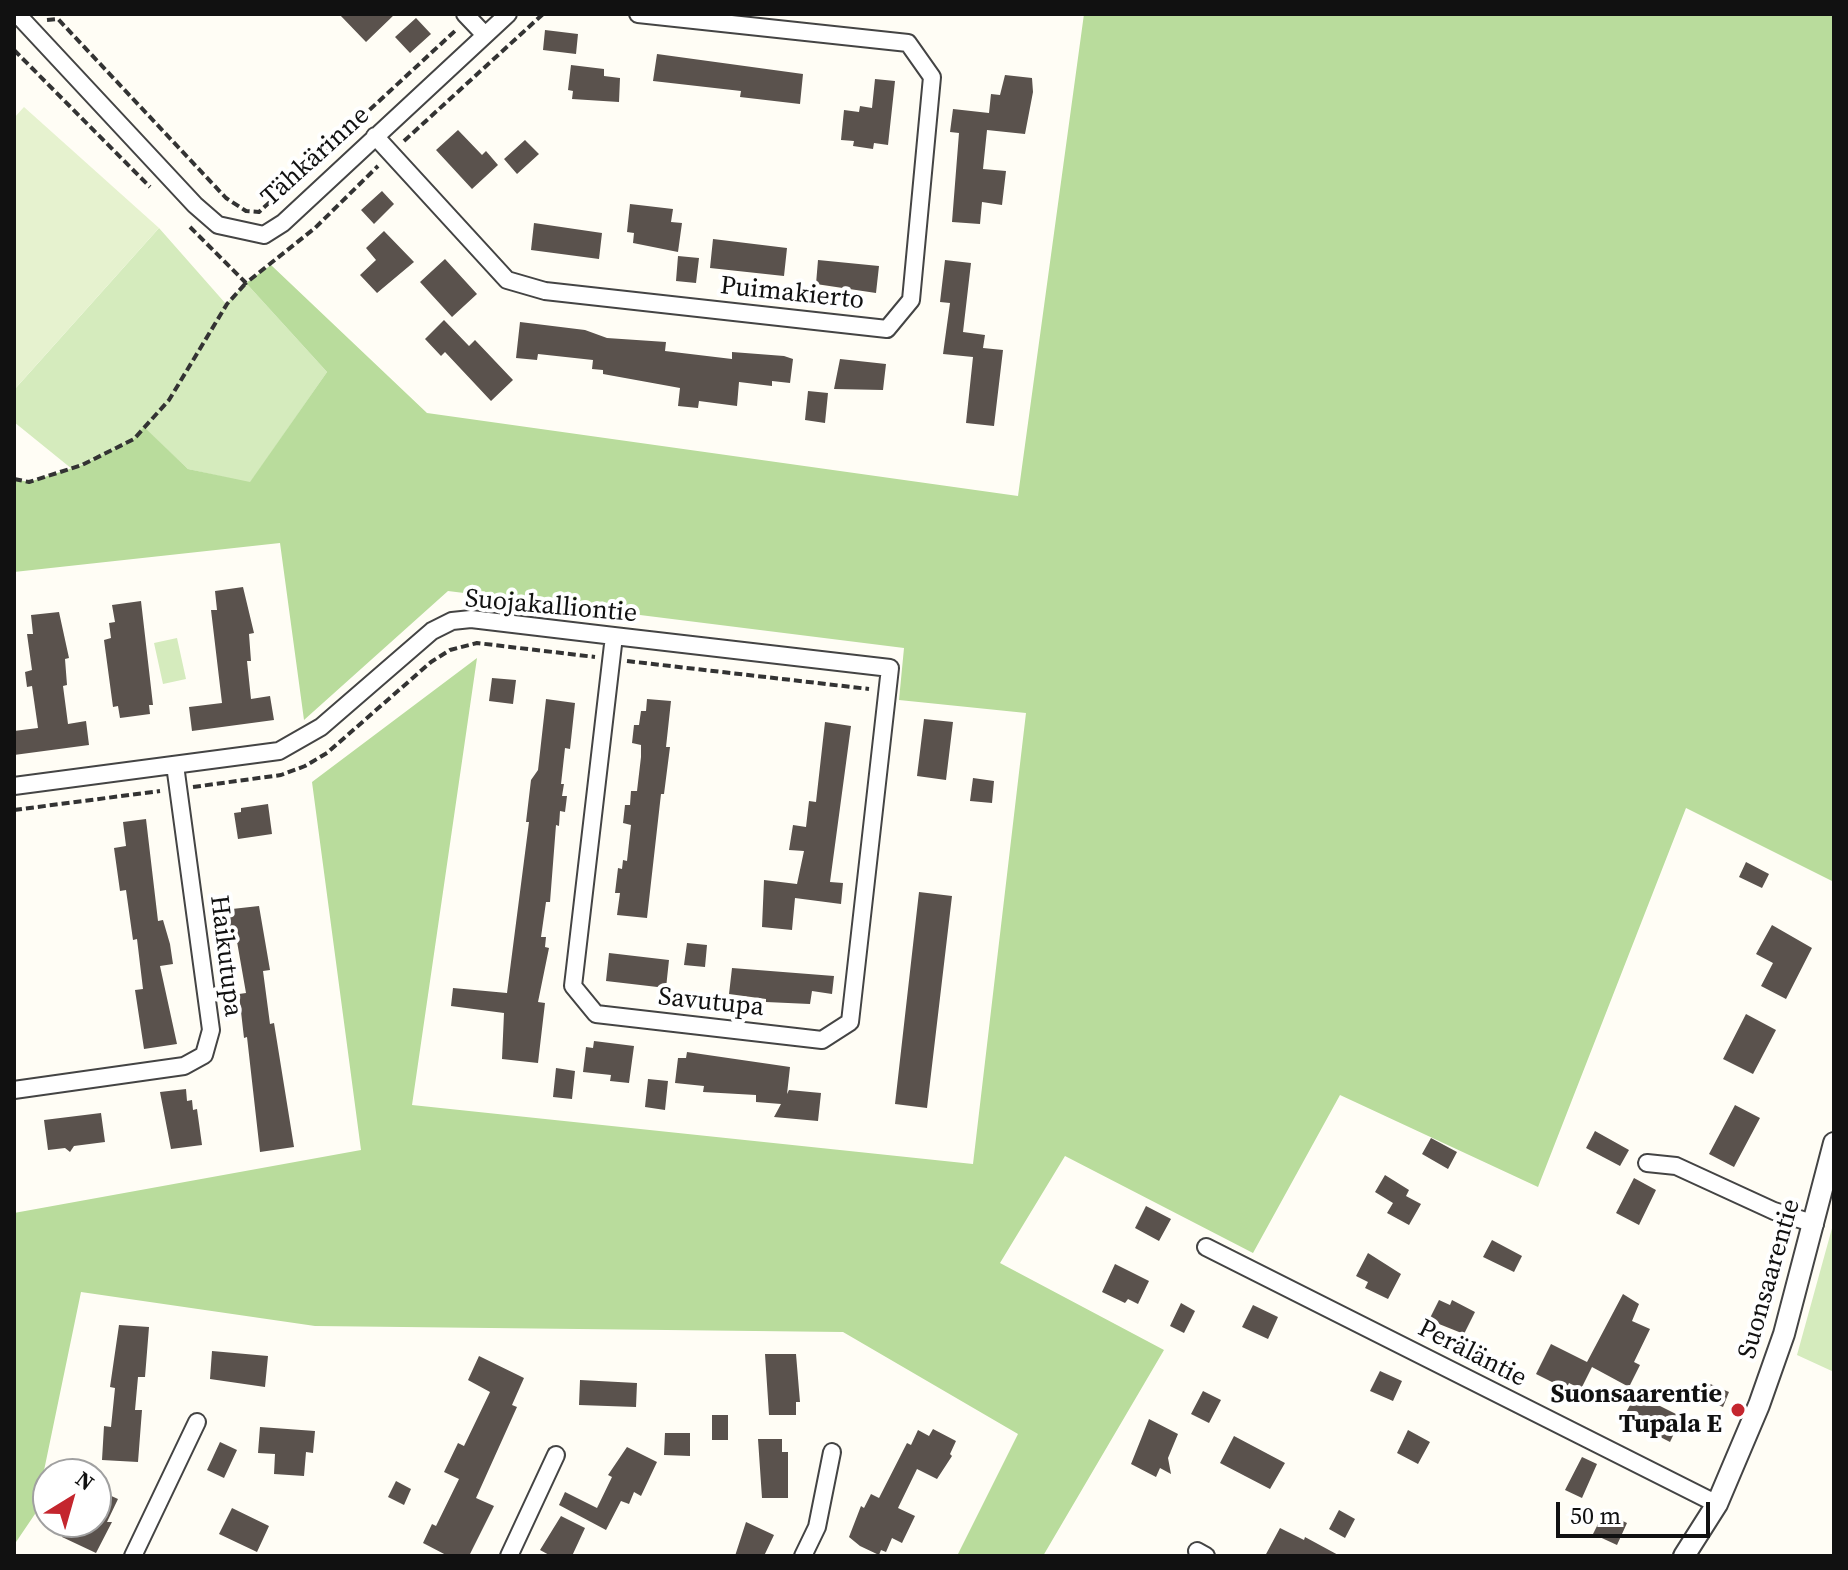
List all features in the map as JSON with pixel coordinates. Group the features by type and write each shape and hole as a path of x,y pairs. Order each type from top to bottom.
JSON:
{"street":[{"name":"Tähkärinne","path":"17,14 195,205 218,225 264,235 283,223 508,14"},
{"name":"Puimakierto","path":"375,136 393,152 507,280 545,291 887,329 911,300 932,77 908,43 638,14"},
{"path":"467,16 484,34"},
{"name":"Suojakalliontie","path":"14,786 279,751 321,727 432,631 452,621 471,619 890,668"},
{"name":"Savutupa","path":"614,636 573,986 596,1014 611,1016 822,1040 850,1022 890,668"},
{"name":"Haikutupa","path":"14,1090 184,1066 204,1055 211,1030 175,765"},
{"name":"Suonsaarentie","path":"1684,1556 1717,1504 1779,1348 1815,1224 1834,1143"},
{"path":"1647,1163 1676,1166 1774,1211 1815,1224"},
{"name":"Peräläntie","path":"1206,1247 1717,1504"},
{"path":"133,1556 197,1422"},
{"path":"803,1556 817,1527 832,1452"},
{"path":"509,1556 556,1455"}],"path":[{"path":"14,479 29,482 82,465 134,439 169,400 227,304 246,283 315,228 543,14"},
{"path":"33,31 50,17 58,19 226,198 246,211 259,212 467,16"},
{"path":"14,50 156,192"},
{"path":"189,226 246,283"},
{"path":"14,810 281,775 327,753 431,662 450,650 477,643 887,691"}],"green space":[{"path":"1084,14 1834,14 1834,882 1686,808 1538,1187 1340,1095 1253,1253 1065,1156 1000,1263 1164,1350 1043,1556 957,1556 1018,1434 843,1332 315,1326 81,1292 47,1458 32,1458 32,1518 14,1545 14,1213 361,1150 312,782 477,658 412,1105 973,1164 1026,713 899,700 904,648 448,591 304,720 280,543 14,572 14,479 29,482 82,465 134,439 144,427 188,469 250,482 327,372 246,283 271,265 427,413 1018,496"},
{"path":"24,107 159,228 14,390 14,118"},
{"path":"159,228 226,304 246,283 327,372 250,483 188,469 144,428 134,439 72,469 14,422 14,390"},
{"path":"177,638 186,679 163,684 154,643"},
{"path":"1834,1221 1834,1372 1797,1355"}],"building":[{"path":"339,14 395,14 366,42"},
{"path":"416,18 431,34 410,53 395,37"},
{"path":"545,30 578,34 576,54 543,50"},
{"path":"657,54 803,74 800,104 740,97 741,91 653,81"},
{"path":"571,65 604,69 604,76 620,78 619,102 572,99 573,91 568,90"},
{"path":"1005,75 1032,78 1033,92 1025,134 987,130 983,169 1006,171 1002,205 982,202 980,224 952,222 959,133 950,132 953,109 989,113 991,94 1000,95"},
{"path":"875,79 895,81 888,145 874,143 873,149 853,146 854,141 841,140 844,110 859,112 860,106 872,108"},
{"path":"458,130 482,155 486,151 498,165 472,189 436,150"},
{"path":"525,140 539,154 517,174 504,159"},
{"path":"382,191 394,204 374,224 361,210"},
{"path":"630,204 673,209 671,222 682,223 678,252 633,243 634,233 627,232"},
{"path":"534,223 602,233 599,259 531,250"},
{"path":"384,231 414,262 377,293 360,275 376,260 366,248"},
{"path":"713,239 787,248 784,276 710,268"},
{"path":"678,256 699,258 696,283 676,281"},
{"path":"445,259 477,294 452,317 420,282"},
{"path":"818,260 879,266 876,293 816,284"},
{"path":"945,260 971,263 963,332 985,335 983,348 1003,350 994,426 966,423 973,357 943,354 950,303 940,302"},
{"path":"444,320 469,346 475,340 513,380 491,401 445,352 441,356 425,339"},
{"path":"520,322 585,330 607,338 666,342 665,351 732,359 732,352 784,356 793,359 790,383 772,381 772,386 739,382 737,406 699,401 698,408 678,406 680,388 603,374 603,370 592,369 593,360 538,354 537,360 516,358"},
{"path":"840,359 886,364 883,390 834,389"},
{"path":"808,391 828,393 825,423 805,420"},
{"path":"243,587 254,633 249,634 251,661 247,661 251,699 270,696 274,720 192,731 189,707 222,703 211,610 217,610 215,591"},
{"path":"141,601 153,705 149,705 150,714 120,718 118,706 113,707 104,640 111,638 109,623 115,622 112,605"},
{"path":"59,612 69,658 65,659 67,685 63,686 68,724 86,721 89,745 14,755 14,731 38,728 32,686 27,687 25,672 32,670 27,634 33,634 31,615"},
{"path":"492,678 516,680 513,704 489,701"},
{"path":"546,699 575,703 570,749 565,748 561,784 564,784 562,796 567,796 565,812 560,811 559,826 556,825 550,902 546,902 541,937 546,937 545,947 549,948 538,1002 545,1003 538,1063 502,1059 504,1013 451,1006 453,988 507,993 529,822 526,822 531,780 538,770"},
{"path":"647,699 671,701 666,747 670,747 664,794 661,794 647,918 617,915 620,893 615,893 618,868 622,869 623,860 627,861 631,825 623,823 625,805 630,805 631,791 637,791 641,757 641,745 632,743 634,725 639,725 641,711 646,711"},
{"path":"924,719 953,722 946,780 917,776"},
{"path":"825,722 851,726 830,882 843,883 841,904 795,898 792,930 762,927 764,880 797,884 804,851 789,850 793,825 806,827 809,801 816,802"},
{"path":"973,778 994,781 992,803 970,801"},
{"path":"268,804 272,834 238,839 234,813 241,812 241,808"},
{"path":"146,819 158,921 163,920 173,964 160,966 177,1044 144,1049 135,990 143,989 137,939 133,940 126,890 120,891 114,848 126,846 123,822"},
{"path":"1746,862 1769,874 1762,888 1739,877"},
{"path":"919,892 952,896 927,1108 895,1104"},
{"path":"259,906 270,970 263,971 270,1024 274,1023 294,1147 260,1152 239,994 246,993 236,936 229,936 226,915 232,914 232,909"},
{"path":"1772,925 1812,948 1786,999 1761,986 1773,963 1756,954"},
{"path":"687,943 707,945 705,967 684,965"},
{"path":"609,953 669,960 666,988 606,981"},
{"path":"732,968 834,976 832,994 812,991 810,1004 766,1002 766,999 729,994"},
{"path":"1746,1014 1776,1030 1753,1074 1723,1059"},
{"path":"594,1041 634,1046 629,1083 610,1081 611,1075 583,1072 586,1047 593,1048"},
{"path":"687,1052 790,1067 787,1094 789,1090 821,1093 818,1121 774,1117 781,1104 756,1102 756,1095 703,1092 704,1086 675,1083 678,1058 686,1058"},
{"path":"556,1068 575,1071 572,1099 553,1097"},
{"path":"648,1079 668,1081 665,1110 645,1107"},
{"path":"186,1089 187,1101 192,1100 193,1110 197,1109 202,1145 171,1149 160,1092"},
{"path":"1735,1105 1760,1118 1734,1167 1709,1154"},
{"path":"101,1113 105,1142 74,1146 70,1152 65,1148 48,1150 44,1120"},
{"path":"1595,1131 1629,1150 1620,1166 1586,1148"},
{"path":"1431,1138 1457,1152 1448,1169 1422,1154"},
{"path":"1385,1175 1409,1190 1406,1196 1421,1204 1409,1225 1387,1213 1393,1203 1375,1192"},
{"path":"1634,1178 1656,1190 1639,1225 1616,1213"},
{"path":"1146,1206 1171,1219 1159,1241 1135,1228"},
{"path":"1492,1240 1522,1256 1514,1272 1483,1257"},
{"path":"1368,1253 1401,1274 1388,1299 1365,1288 1368,1282 1356,1276"},
{"path":"1115,1264 1149,1281 1138,1304 1128,1299 1125,1303 1102,1292"},
{"path":"1623,1294 1639,1304 1632,1321 1650,1329 1634,1362 1640,1365 1629,1387 1592,1367 1581,1389 1569,1383 1566,1389 1536,1374 1551,1344 1587,1362"},
{"path":"1439,1300 1450,1305 1452,1300 1475,1312 1464,1334 1429,1320"},
{"path":"1181,1303 1195,1311 1184,1333 1170,1326"},
{"path":"1253,1305 1278,1317 1268,1339 1242,1327"},
{"path":"119,1325 149,1327 145,1377 138,1377 135,1410 142,1410 138,1462 102,1458 104,1426 111,1427 115,1388 110,1387"},
{"path":"212,1351 268,1356 265,1387 210,1379"},
{"path":"765,1354 796,1354 800,1402 796,1402 796,1415 769,1415"},
{"path":"479,1356 524,1378 512,1405 517,1407 476,1498 494,1506 469,1556 448,1556 423,1543 432,1524 436,1526 459,1479 444,1472 458,1443 464,1446 490,1392 468,1380"},
{"path":"1380,1371 1402,1381 1393,1401 1370,1391"},
{"path":"580,1380 637,1383 636,1407 579,1405"},
{"path":"1701,1380 1729,1392 1723,1407 1695,1395"},
{"path":"1203,1391 1221,1400 1209,1423 1191,1414"},
{"path":"1636,1394 1682,1417 1670,1442 1623,1418"},
{"path":"712,1415 728,1415 728,1440 712,1440"},
{"path":"1149,1419 1178,1434 1168,1458 1171,1474 1160,1468 1156,1477 1131,1464"},
{"path":"260,1427 315,1431 313,1453 306,1452 304,1476 274,1474 275,1454 258,1453"},
{"path":"933,1429 956,1441 950,1454 952,1456 937,1479 917,1469 898,1508 915,1516 902,1543 892,1538 886,1552 881,1550 879,1555 860,1546 849,1537 861,1506 864,1508 871,1494 879,1498 907,1443 911,1445 918,1430 929,1436"},
{"path":"1408,1430 1430,1442 1418,1464 1397,1453"},
{"path":"665,1433 690,1433 690,1456 664,1455"},
{"path":"1234,1436 1285,1463 1270,1489 1220,1463"},
{"path":"758,1439 782,1439 782,1452 788,1452 788,1498 762,1498"},
{"path":"220,1442 237,1450 224,1478 207,1470"},
{"path":"627,1447 657,1462 641,1496 634,1492 629,1504 621,1501 606,1530 559,1505 565,1492 597,1508 612,1477 608,1475"},
{"path":"1582,1457 1597,1464 1582,1498 1565,1490"},
{"path":"396,1481 411,1489 404,1505 388,1497"},
{"path":"112,1496 118,1499 112,1512"},
{"path":"232,1508 269,1526 257,1552 219,1534"},
{"path":"1339,1510 1355,1519 1345,1538 1329,1529"},
{"path":"1604,1512 1627,1523 1617,1545 1593,1534"},
{"path":"561,1516 585,1528 572,1556 551,1556 540,1550"},
{"path":"746,1522 774,1535 764,1556 735,1556"},
{"path":"1280,1528 1304,1540 1305,1537 1340,1556 1265,1556"},
{"path":"64,1538 104,1538 96,1553"}],"place":[{"name":"Suonsaarentie Tupala E","path":"1738,1410"}]}
